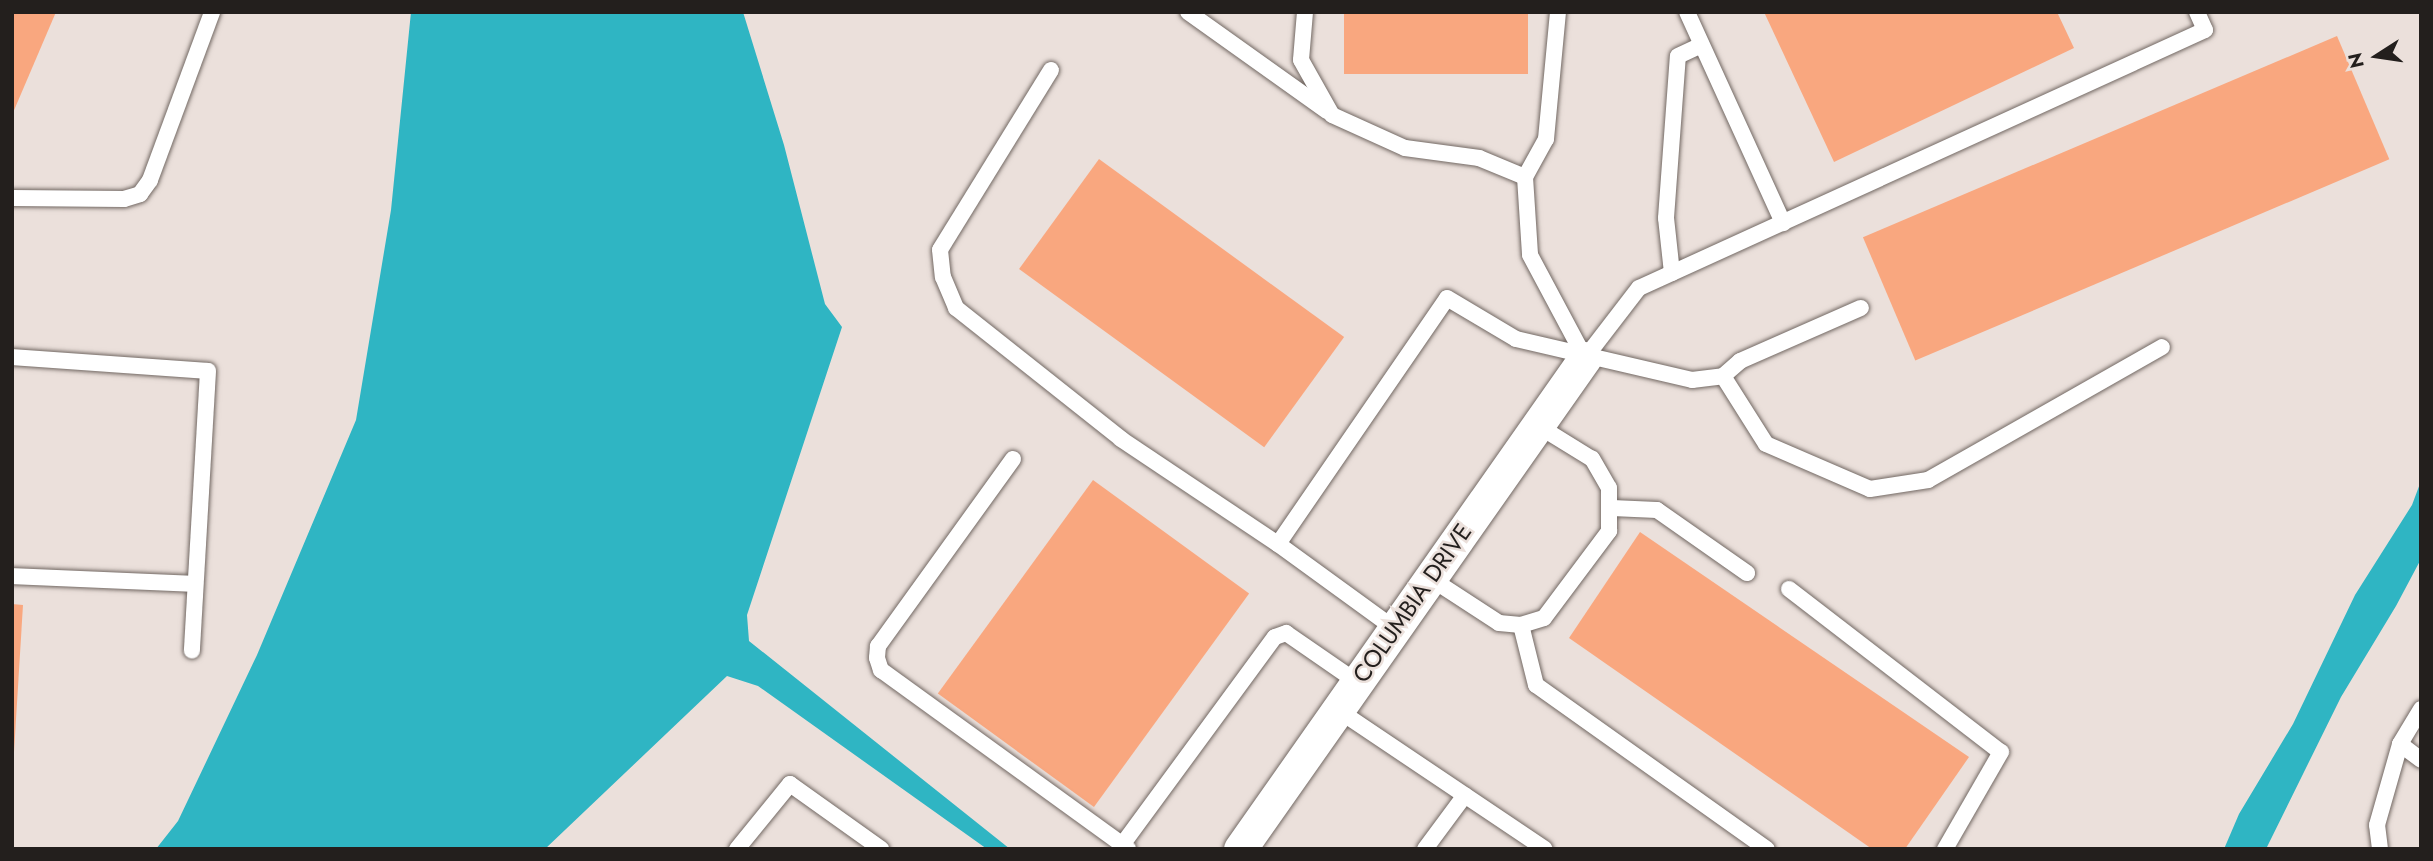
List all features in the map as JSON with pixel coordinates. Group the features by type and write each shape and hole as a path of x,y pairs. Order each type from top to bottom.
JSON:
{"street":[{"name":"COLUMBIA DRIVE","path":"1240,849 1585,358"}],"lane":[{"path":"12,198 124,199 140,194 150,180 212,12"},
{"path":"1188,12 1332,115 1405,148 1479,158 1525,177"},
{"path":"1305,12 1301,60 1332,115"},
{"path":"1558,12 1546,139 1525,177 1530,255 1585,358"},
{"path":"1687,12 1783,223"},
{"path":"1585,358 1639,288 2205,30 2197,12"},
{"path":"1672,273 1666,218 1678,56 1702,45"},
{"path":"1051,70 940,250 943,277 956,308 1121,439 1278,544 1395,629"},
{"path":"1278,544 1447,298 1516,339 1585,358 1692,380 1723,376 1740,361 1861,308"},
{"path":"1723,376 1766,444 1870,489 1928,480 2162,346"},
{"path":"12,357 208,371 192,651"},
{"path":"1430,578 1499,623 1521,625 1544,618 1609,531 1612,508 1609,488 1592,459 1537,425"},
{"path":"1013,459 878,646 877,658 881,670 1125,847 1275,637 1286,633 1357,682"},
{"path":"1612,508 1657,510 1747,573"},
{"path":"12,576 195,584"},
{"path":"1788,589 2001,752 1945,849"},
{"path":"1521,625 1536,685 1767,849"},
{"path":"2380,849 2377,825 2400,744 2421,709"},
{"path":"1338,710 1545,849"},
{"path":"2400,744 2421,760"},
{"path":"737,849 790,784 881,849"},
{"path":"1425,849 1465,795"}],"water":[{"path":"411,12 743,12 784,145 825,304 842,327 747,615 749,641 1010,849 987,849 758,686 727,676 545,849 156,849 178,821 257,655 356,420 391,210"},
{"path":"2421,481 2421,559 2341,697 2266,849 2224,849 2239,814 2293,724 2355,595 2412,505"}],"building":[{"path":"12,12 56,12 12,115"},
{"path":"1344,12 1528,12 1528,74 1344,74"},
{"path":"1764,12 2057,12 2074,48 1834,162"},
{"path":"2337,36 2389,159 1915,361 1863,237"},
{"path":"1099,159 1344,337 1264,447 1019,269"},
{"path":"1093,480 1249,593 1094,807 938,694"},
{"path":"1640,532 1969,757 1905,849 1872,849 1569,638"},
{"path":"12,604 23,605 14,752 12,752"}]}
